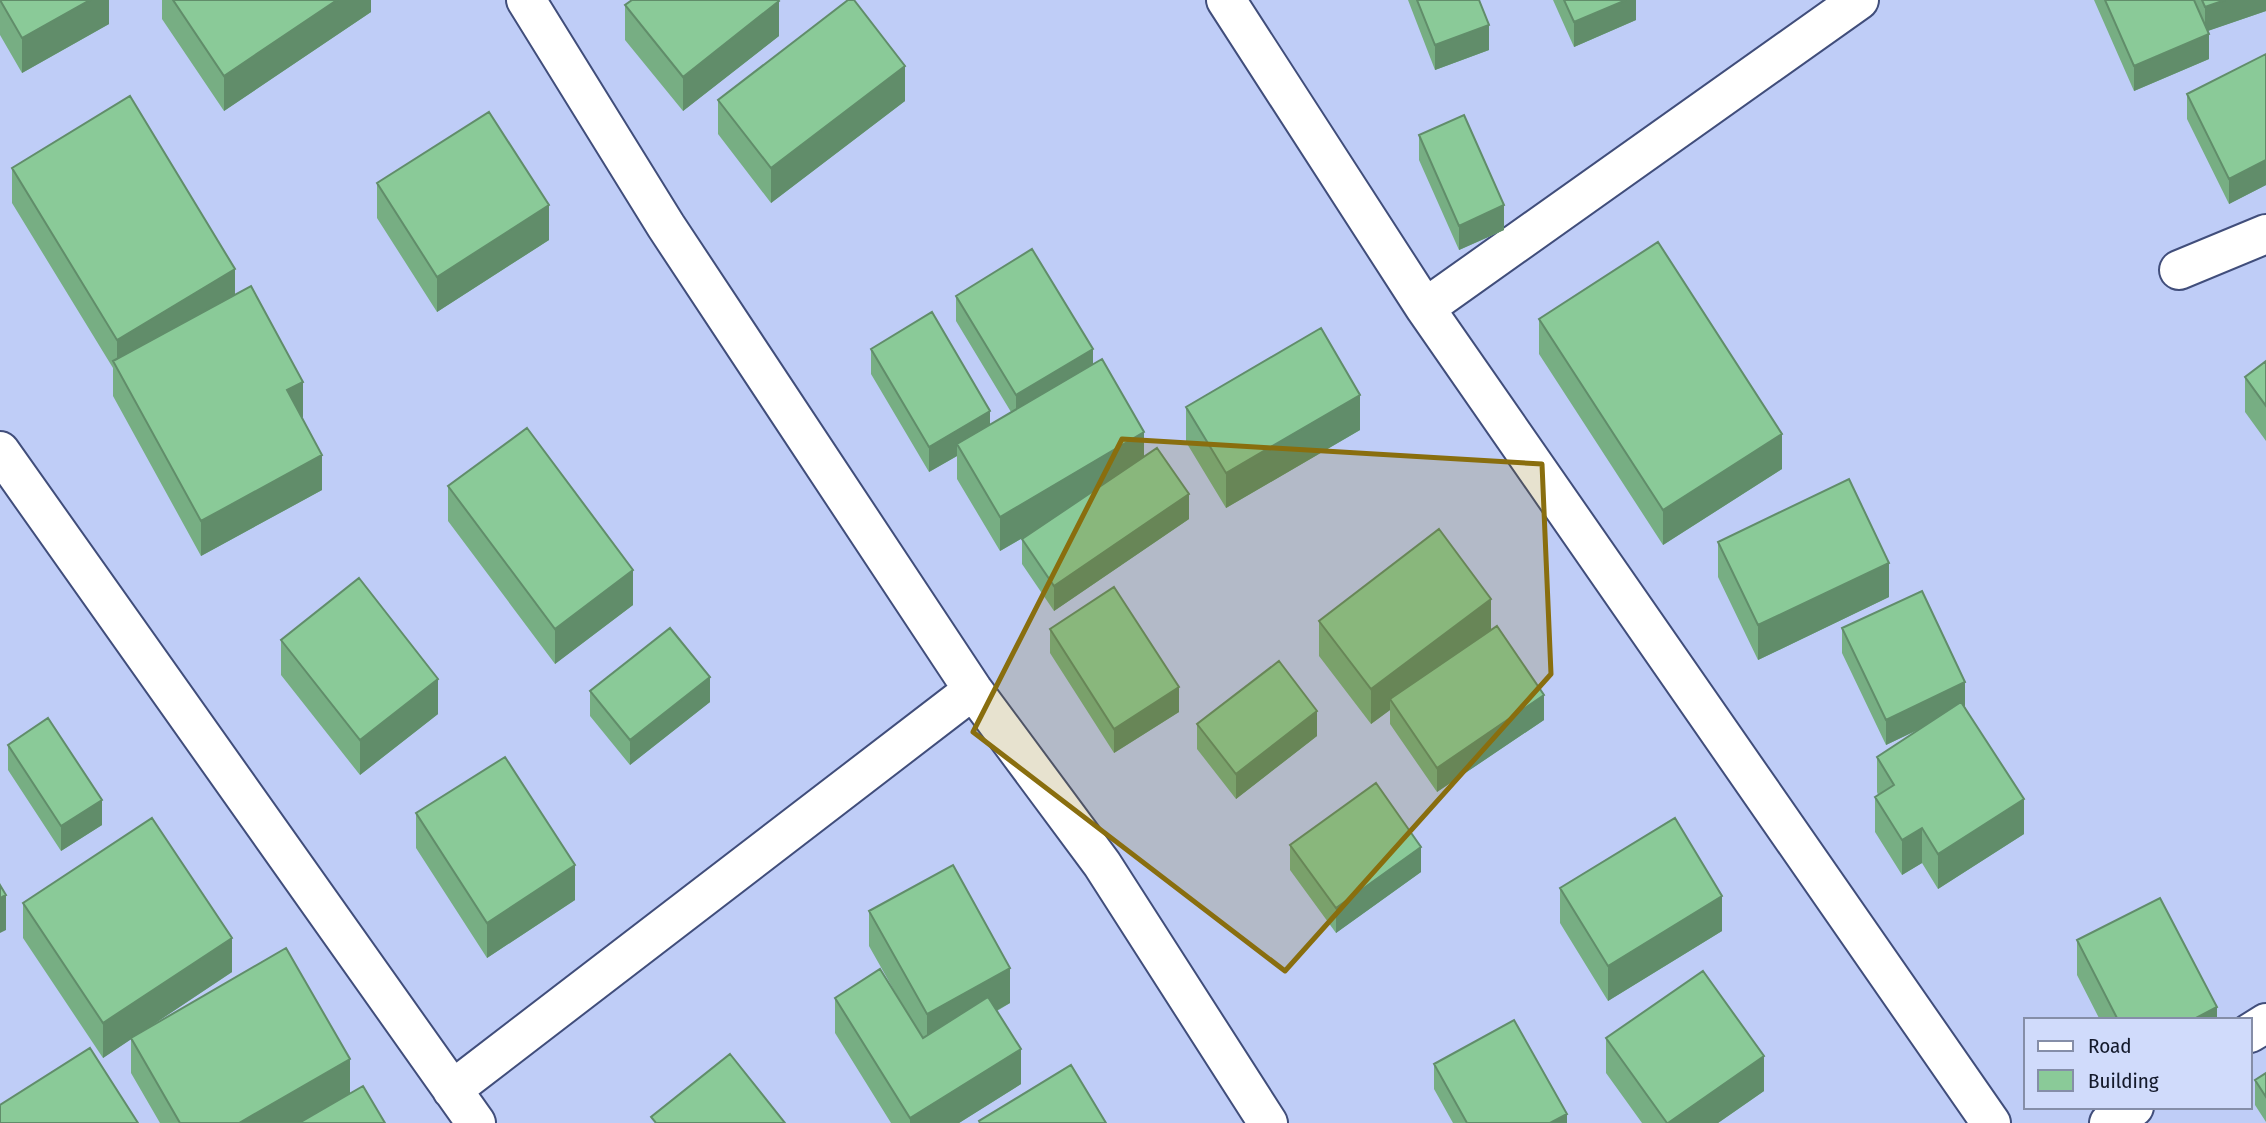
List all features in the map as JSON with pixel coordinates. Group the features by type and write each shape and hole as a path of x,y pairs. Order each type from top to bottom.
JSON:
{"street":[{"path":"526,0 674,237 973,690 1102,864 1268,1123"},
{"path":"1226,0 1425,308 1991,1123"},
{"path":"1425,308 1859,0"},
{"path":"2179,270 2266,234"},
{"path":"0,451 476,1123"},
{"path":"452,1090 973,690"},
{"path":"2109,1123 2131,1109"}],"highlighted area":[{"path":"1122,439 1542,464 1551,674 1285,971 973,732"}],"building":[{"path":"0,0 90,0 22,38"},
{"path":"173,0 337,0 224,76"},
{"path":"632,0 779,1 683,77 625,5"},
{"path":"848,0 854,0 905,66 771,168 718,100"},
{"path":"1417,0 1479,0 1489,25 1435,45"},
{"path":"1564,0 1626,0 1574,22"},
{"path":"2105,0 2194,0 2209,34 2134,66"},
{"path":"2202,0 2225,0 2205,7"},
{"path":"2266,54 2266,160 2229,179 2187,94"},
{"path":"130,96 235,269 117,340 12,168"},
{"path":"489,112 549,205 437,277 377,183"},
{"path":"1464,115 1504,205 1459,226 1419,135"},
{"path":"1658,242 1782,434 1663,510 1539,319"},
{"path":"1032,249 1093,349 1016,395 956,296"},
{"path":"251,286 303,382 287,390 322,455 201,521 113,361"},
{"path":"932,312 990,411 929,447 871,349"},
{"path":"1321,328 1360,395 1226,473 1186,407"},
{"path":"1102,359 1144,432 1000,517 957,444"},
{"path":"2266,361 2266,406 2245,377"},
{"path":"527,428 633,570 555,629 448,486"},
{"path":"1157,448 1189,494 1054,586 1022,539"},
{"path":"1849,479 1889,563 1758,625 1718,542"},
{"path":"1439,529 1491,599 1371,689 1319,621"},
{"path":"359,578 438,679 360,740 281,640"},
{"path":"1114,587 1179,687 1114,729 1050,629"},
{"path":"1922,591 1965,682 1886,720 1842,628"},
{"path":"1497,626 1544,695 1437,768 1390,699"},
{"path":"670,628 710,677 630,740 590,691"},
{"path":"1279,661 1317,711 1236,774 1197,724"},
{"path":"1961,702 2024,799 1938,854 1922,828 1902,840 1875,797 1894,785 1877,757"},
{"path":"48,718 102,800 61,826 8,745"},
{"path":"505,757 575,865 487,923 416,813"},
{"path":"1376,783 1421,847 1336,908 1290,845"},
{"path":"152,818 232,938 103,1023 23,903"},
{"path":"1675,818 1722,896 1608,966 1560,888"},
{"path":"953,865 1010,968 927,1014 869,911"},
{"path":"0,885 6,895 0,898"},
{"path":"2160,898 2217,1007 2196,1018 2117,1018 2077,940"},
{"path":"286,948 350,1059 239,1123 180,1123 131,1038"},
{"path":"880,969 923,1038 988,997 1021,1049 910,1118 835,998"},
{"path":"1703,971 1764,1056 1667,1123 1606,1038"},
{"path":"1514,1020 1567,1114 1550,1123 1467,1123 1434,1064"},
{"path":"90,1048 138,1123 0,1123 0,1105"},
{"path":"730,1054 785,1123 656,1123 651,1117"},
{"path":"1071,1065 1106,1123 980,1123 979,1121"},
{"path":"2266,1073 2266,1097 2255,1080"},
{"path":"363,1086 385,1123 299,1123"}]}
